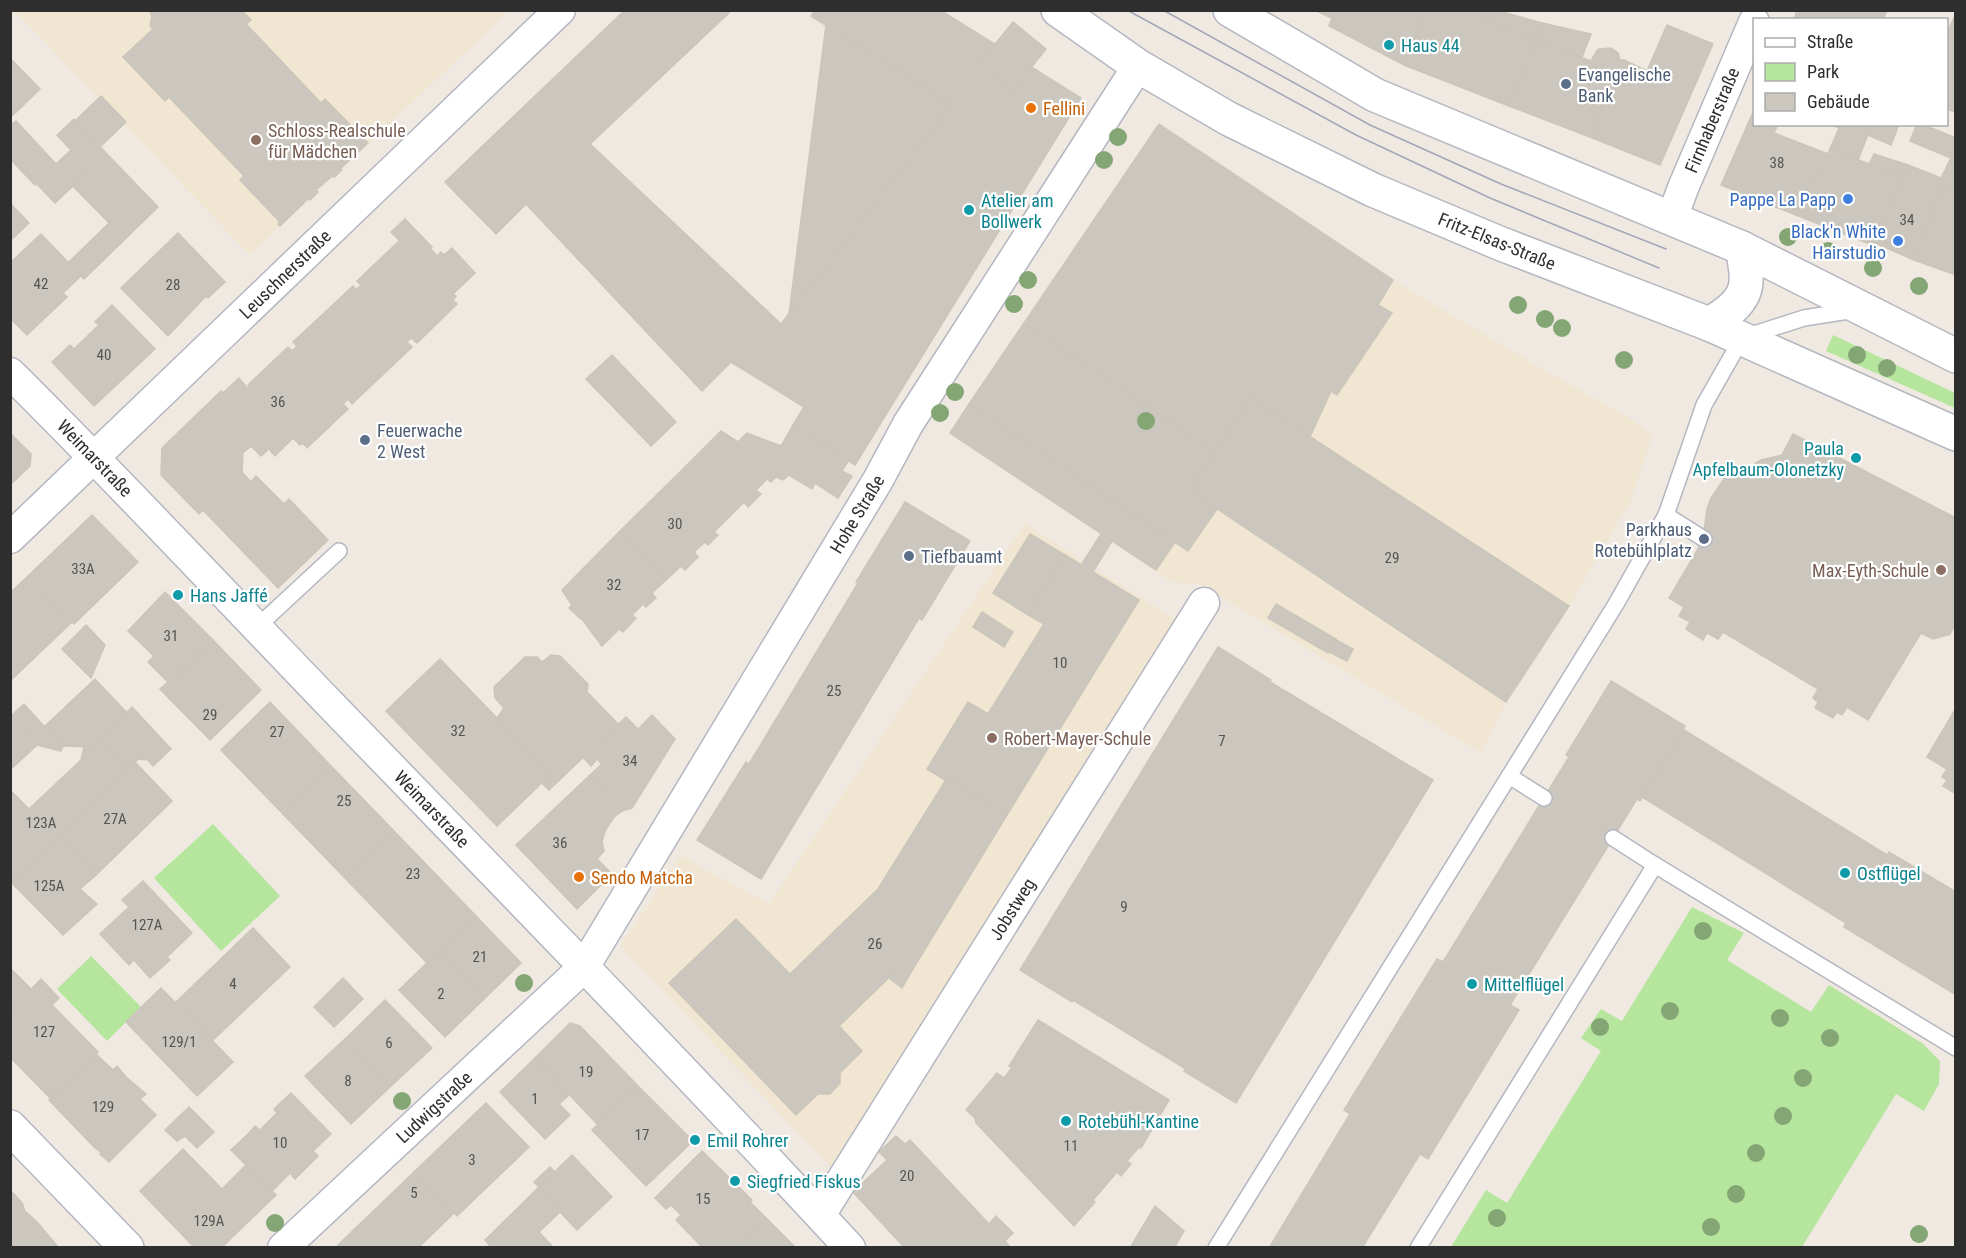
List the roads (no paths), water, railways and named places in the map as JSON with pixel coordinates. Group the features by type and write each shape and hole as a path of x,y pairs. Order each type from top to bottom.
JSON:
{"main road":[{"name":"Fritz-Elsas-Straße","path":"1058,10 1138,66 1229,120 1373,190 1510,247 1709,324 1956,434"},
{"path":"1242,14 1375,95 1742,248 1956,356"},
{"path":"1709,324 1729,313 1746,284 1742,248"},
{"path":"10,1127 127,1248"}],"street":[{"name":"Leuschnerstraße","path":"10,538 560,10"},
{"name":"Firnhaberstraße","path":"1671,218 1753,26"},
{"name":"Hohe Straße","path":"584,967 878,480 908,424 1138,66"},
{"name":"Weimarstraße","path":"10,373 94,457 584,967 850,1248"},
{"name":"Jobstweg","path":"820,1215 1204,603"},
{"name":"Ludwigstraße","path":"283,1248 584,967"}],"lane":[{"path":"1216,1248 1591,646 1666,515 1704,405 1742,338 1804,318 1861,309"},
{"path":"1666,515 1704,539"},
{"path":"257,627 339,551"},
{"path":"1509,776 1544,798"},
{"path":"1612,838 1956,1048"},
{"path":"1418,1248 1655,865"}],"tram line":[{"path":"1127,10 1356,135 1490,198 1659,268"},
{"path":"1163,10 1370,125 1501,184 1666,249"}],"place":[{"name":"Haus 44","path":"1389,45"},
{"name":"Evangelische Bank","path":"1566,84"},
{"name":"Fellini","path":"1031,108"},
{"name":"Schloss-Realschule für Mädchen","path":"256,140"},
{"name":"Pappe La Papp","path":"1848,199"},
{"name":"Atelier am Bollwerk","path":"969,210"},
{"name":"Black'n White Hairstudio","path":"1898,241"},
{"name":"Feuerwache 2 West","path":"365,440"},
{"name":"Paula Apfelbaum-Olonetzky","path":"1856,458"},
{"name":"Parkhaus Rotebühlplatz","path":"1704,539"},
{"name":"Tiefbauamt","path":"909,556"},
{"name":"Max-Eyth-Schule","path":"1941,570"},
{"name":"Hans Jaffé","path":"178,595"},
{"name":"Robert-Mayer-Schule","path":"992,738"},
{"name":"Ostflügel","path":"1845,873"},
{"name":"Sendo Matcha","path":"579,877"},
{"name":"Mittelflügel","path":"1472,984"},
{"name":"Rotebühl-Kantine","path":"1066,1121"},
{"name":"Emil Rohrer","path":"695,1140"},
{"name":"Siegfried Fiskus","path":"735,1181"}]}
